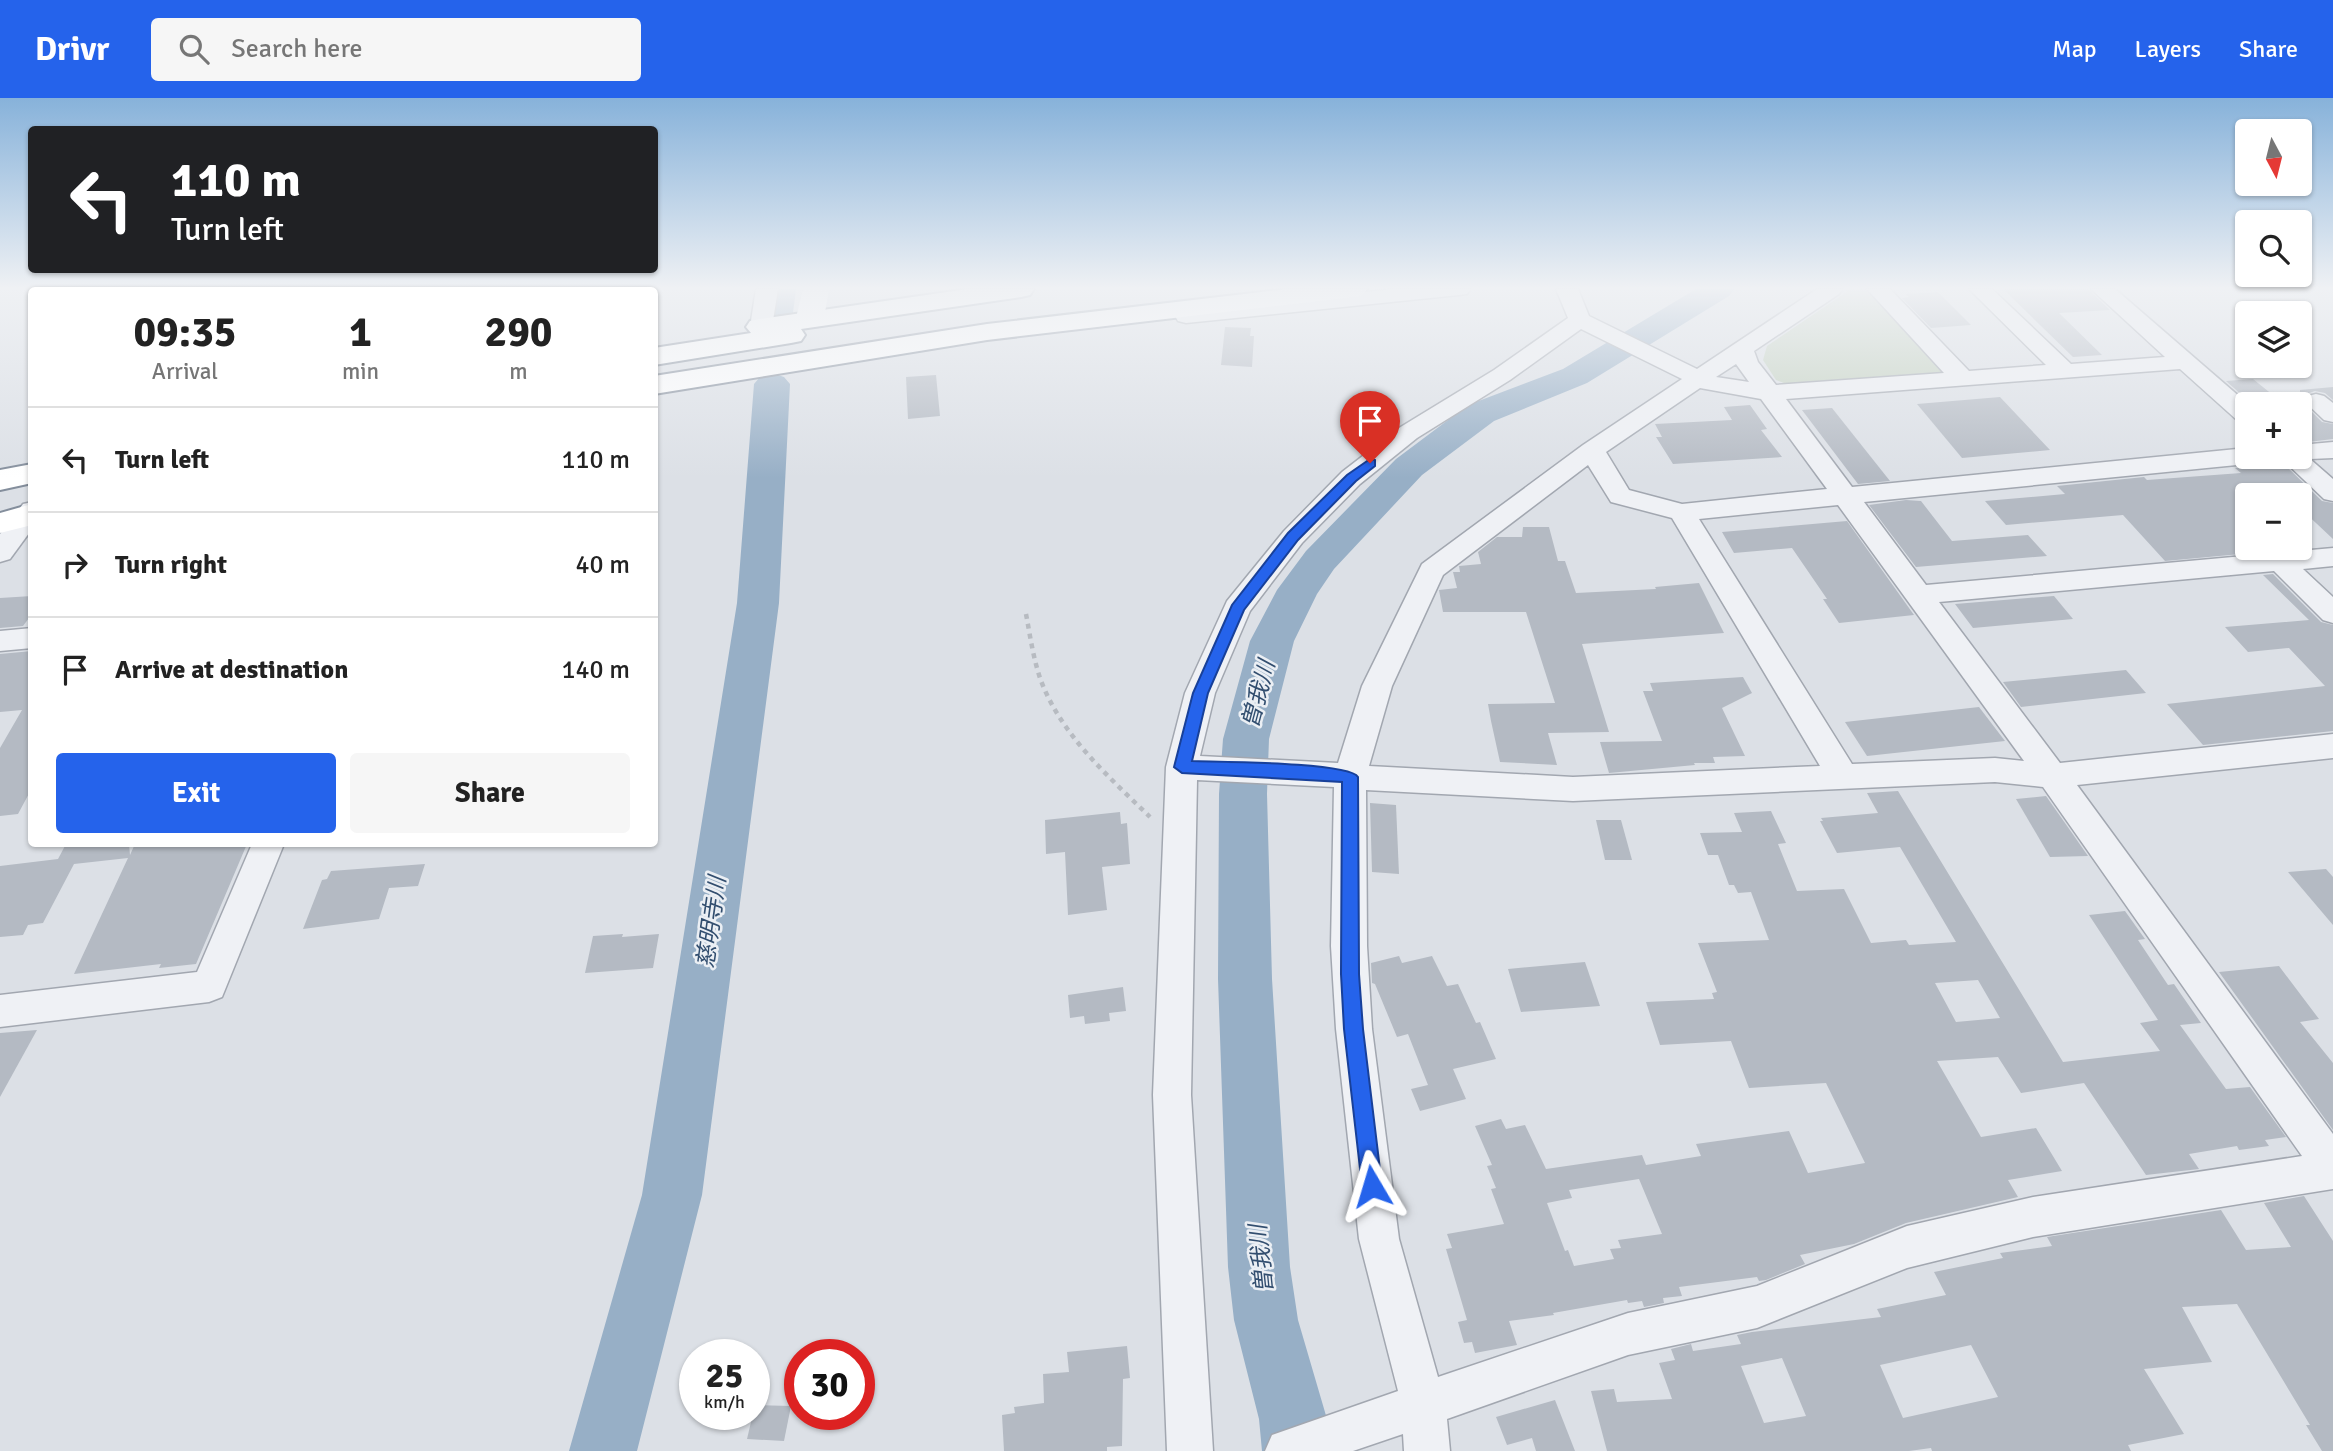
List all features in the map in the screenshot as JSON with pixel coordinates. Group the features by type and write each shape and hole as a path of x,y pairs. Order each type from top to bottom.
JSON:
{"main road":[{"path":"658,356 683,352"},
{"path":"658,369 773,352"},
{"path":"658,384 860,352"},
{"path":"0,480 28,473"},
{"path":"0,493 22,508"}],"street":[{"path":"1190,1451 1172,1095 1182,767 1200,693 1237,608 1293,537 1351,478 1408,433 1536,352"},
{"path":"1646,352 1692,375 1770,393 2185,362"},
{"path":"1427,1451 1423,1402 1379,1239 1354,1029 1337,775 1432,570 1692,375 1736,352"},
{"path":"1289,1451 1380,1421 1423,1402 1628,1334 1757,1307 1908,1247 2033,1217 2333,1169 2051,776 1747,363 1743,352"},
{"path":"1938,352 1963,379"},
{"path":"2045,352 2065,371"},
{"path":"2174,352 2235,406"},
{"path":"1592,450 1620,496 1682,512 2235,457"},
{"path":"2312,451 2333,450"},
{"path":"2307,469 2333,493"},
{"path":"0,553 22,508"},
{"path":"1682,512 1843,778"},
{"path":"1918,595 2333,557"},
{"path":"2280,562 2333,613"},
{"path":"0,641 28,638"},
{"path":"1182,767 1573,789 1995,770 2051,776 2333,746"},
{"path":"0,1011 209,986 267,847"}],"path":[{"path":"1026,614 1041,682 1058,716 1120,788 1180,845"}],"green space":[{"path":"1765,352 1931,352 1945,367 1939,374 1792,386 1776,380 1763,360"}],"building":[{"path":"1222,352 1253,352 1252,367 1221,365"},
{"path":"2068,352 2099,352 2102,355 2073,357"},
{"path":"936,375 940,416 908,419 906,377"},
{"path":"2253,379 2269,392 2238,392 2226,381"},
{"path":"2333,387 2333,400 2325,393 2300,390"},
{"path":"2000,397 2050,450 1962,458 1917,404"},
{"path":"1750,405 1767,429 1761,430 1782,457 1673,464 1656,437 1662,437 1655,424 1732,420 1724,407"},
{"path":"1832,408 1890,481 1858,484 1802,410"},
{"path":"2312,412 2322,422 2333,424 2333,439 2312,442"},
{"path":"2236,469 2289,469 2304,483 2235,483 2235,555 2165,561 2123,515 2006,525 1985,501 2065,494 2057,486 2144,477 2147,480 2241,473"},
{"path":"2312,491 2322,501 2333,503 2333,539 2312,519"},
{"path":"1906,500 1921,501 1952,541 2028,535 2047,556 1916,567 1869,505"},
{"path":"1847,521 1914,615 1839,623 1823,599 1827,599 1792,548 1734,553 1722,532"},
{"path":"1523,527 1549,527 1558,561 1565,561 1576,593 1656,589 1655,587 1699,583 1724,633 1582,644 1609,732 1548,733 1557,765 1500,762 1491,721 1488,704 1555,703 1526,612 1443,612 1439,590 1457,588 1453,572 1460,572 1459,566 1481,564 1478,552 1497,537 1522,537"},
{"path":"2273,574 2321,622 2333,625 2333,731 2203,745 2167,704 2325,686 2289,648 2248,652 2225,627 2309,620 2263,575"},
{"path":"28,596 28,619 23,626 0,628 0,598"},
{"path":"2054,596 2073,619 1973,628 1955,604"},
{"path":"28,651 28,795 18,814 0,816 0,748 22,710 0,712 0,654"},
{"path":"2126,670 2146,693 2021,707 2003,682"},
{"path":"1743,677 1752,693 1722,708 1745,756 1713,757 1715,763 1609,773 1600,742 1662,741 1643,691 1653,691 1650,683"},
{"path":"1979,707 2005,741 1867,756 1845,722"},
{"path":"1898,791 2063,1062 2160,1051 2140,1023 2158,1020 2089,915 2125,911 2145,939 2138,940 2168,985 2174,984 2201,1023 2180,1025 2226,1089 2250,1087 2286,1137 2265,1140 2269,1146 2239,1150 2237,1146 2189,1154 2199,1169 2146,1175 2084,1083 2021,1093 1998,1057 1937,1061 1981,1137 2036,1128 2062,1171 2008,1180 2018,1197 1906,1223 1854,1244 1800,1255 1805,1264 1766,1280 1759,1281 1757,1277 1679,1287 1682,1296 1663,1298 1664,1303 1644,1307 1642,1301 1628,1303 1627,1300 1509,1321 1517,1345 1475,1353 1472,1342 1464,1343 1458,1322 1467,1320 1446,1249 1452,1248 1447,1234 1504,1224 1491,1189 1496,1188 1487,1166 1492,1165 1475,1126 1501,1119 1506,1129 1525,1125 1546,1169 1642,1155 1646,1165 1701,1156 1696,1144 1789,1131 1808,1173 1865,1163 1826,1083 1749,1088 1731,1041 1660,1045 1646,1002 1714,999 1712,993 1717,992 1698,943 1769,940 1751,892 1738,893 1734,885 1729,885 1718,855 1708,855 1700,833 1742,832 1734,813 1771,811 1786,843 1778,844 1797,891 1844,889 1871,943 1906,940 1909,945 1956,942 1900,847 1837,853 1820,821 1823,821 1821,818 1878,813 1867,793","holes":["1978,980 2000,1018 1956,1022 1935,983","1639,1179 1662,1234 1618,1240 1621,1248 1610,1249 1614,1259 1574,1266 1568,1250 1565,1251 1547,1203 1572,1198 1569,1190"]},
{"path":"2046,796 2088,856 2050,857 2016,799"},
{"path":"1370,803 1396,805 1399,874 1372,872"},
{"path":"1120,812 1121,824 1127,823 1130,864 1102,867 1107,910 1068,915 1065,852 1046,854 1045,820"},
{"path":"1596,820 1621,820 1632,860 1605,860"},
{"path":"64,847 129,847 130,855 134,847 246,847 196,964 159,968 161,964 74,974 128,858 74,864 43,923 28,925 23,935 0,937 0,866 58,859"},
{"path":"425,864 418,886 389,888 379,919 303,929 322,880 327,879 331,871"},
{"path":"2326,869 2333,877 2333,925 2288,872"},
{"path":"623,934 622,937 659,934 653,968 585,973 593,936"},
{"path":"1399,956 1402,963 1432,956 1447,986 1458,984 1476,1023 1480,1022 1496,1059 1453,1069 1466,1099 1420,1111 1411,1089 1428,1085 1408,1034 1397,1037 1375,984 1372,983 1371,963"},
{"path":"1585,962 1600,1006 1521,1012 1508,969"},
{"path":"2279,966 2319,1019 2300,1022 2333,1063 2333,1130 2219,972"},
{"path":"1123,987 1126,1011 1109,1013 1110,1021 1085,1024 1084,1016 1070,1018 1068,995"},
{"path":"37,1030 0,1097 0,1033"},
{"path":"2304,1196 2333,1241 2333,1451 2322,1451 2306,1425 2310,1425 2237,1304 2182,1307 2212,1362 2144,1369 2184,1434 2128,1445 2131,1451 1932,1451 1931,1448 1909,1451 1607,1451 1591,1391 1614,1389 1617,1402 1672,1399 1659,1363 1675,1360 1671,1349 1691,1344 1693,1351 1741,1344 1737,1335 1881,1317 1877,1309 1946,1295 1934,1272 2003,1258 2000,1253 2052,1246 2047,1237 2221,1210 2246,1250 2291,1247 2264,1203","holes":["1971,1345 1998,1397 1903,1418 1880,1365","1782,1358 1806,1416 1764,1423 1741,1366"]},
{"path":"1127,1346 1130,1378 1123,1379 1122,1446 1107,1447 1107,1451 1004,1451 1002,1415 1015,1413 1014,1407 1044,1403 1043,1374 1069,1372 1067,1352"},
{"path":"1555,1400 1575,1451 1536,1451 1532,1438 1507,1445 1496,1417"},
{"path":"770,1405 784,1406 784,1430 786,1430 784,1441 747,1439 749,1430 770,1430"}],"waterway":[{"name":"曽我川","path":"1296,1451 1293,1419 1266,1320 1259,1267 1245,979 1243,794 1246,739 1272,641 1298,590 1320,560 1409,467 1481,413 1575,376 1614,352"},
{"name":"慈明寺川","path":"603,1451 672,1195 758,603 772,384"}],"route":[{"path":"1370,463 1351,478 1293,537 1237,608 1200,693 1182,767 1324,773 1350,777 1350,974 1372,1186"}]}
